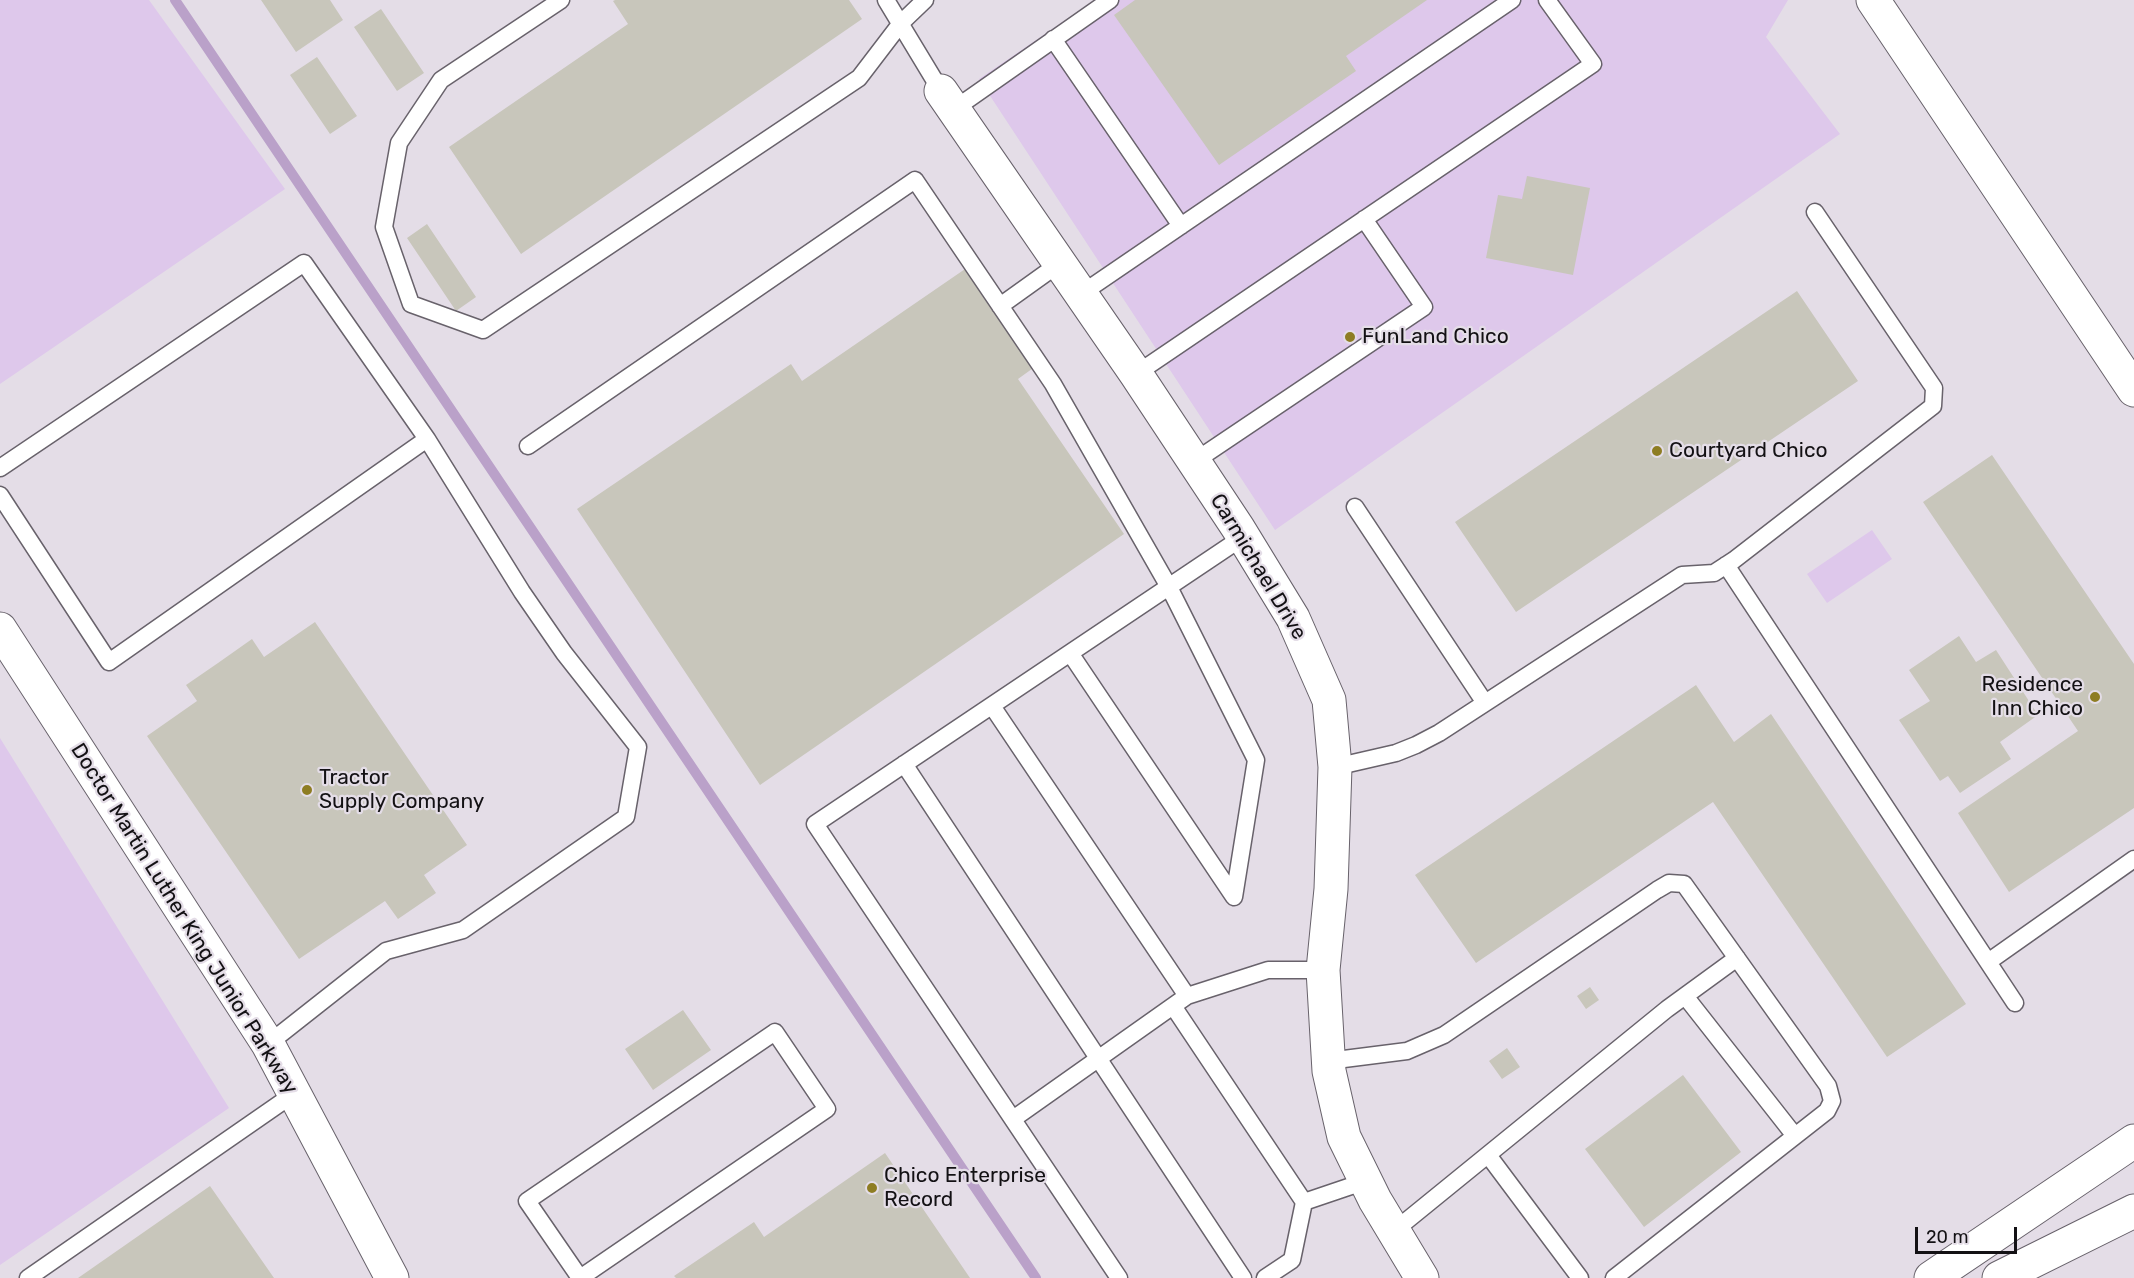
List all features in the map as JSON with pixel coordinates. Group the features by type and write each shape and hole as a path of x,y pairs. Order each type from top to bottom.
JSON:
{"main road":[{"path":"1873,0 2134,390"},
{"name":"Carmichael Drive","path":"947,100 1195,461 1293,618 1329,700 1335,767 1331,889 1323,970 1329,1071 1344,1137 1421,1278"},
{"name":"Doctor Martin Luther King Junior Parkway","path":"0,629 268,1044 392,1278"},
{"path":"1931,1278 2134,1141"},
{"path":"1999,1278 2134,1211"}],"lane":[{"path":"561,0 441,80 399,143 384,227 411,304 483,330 858,78 902,23 925,0"},
{"path":"886,0 947,100 1053,39 1110,0"},
{"path":"1081,294 1512,0"},
{"path":"1136,374 1593,64 1547,0"},
{"path":"1053,39 1181,226"},
{"path":"528,446 915,180 1053,384 1169,587 1256,760 1234,897 1070,653"},
{"path":"1335,767 1396,753 1416,745 1682,575 1714,573 1933,406 1934,388 1815,212"},
{"path":"1195,461 1424,307 1364,219"},
{"path":"0,468 304,263 428,439 564,653 638,747 626,817 463,930 386,951 268,1044"},
{"path":"1000,306 1060,263"},
{"path":"0,495 109,662 428,439"},
{"path":"1355,507 1485,703"},
{"path":"1119,1278 815,824 1243,537"},
{"path":"1726,565 2015,1003"},
{"path":"992,706 1180,1001 1304,1202 1292,1260 1265,1278"},
{"path":"904,764 1243,1278"},
{"path":"1988,962 2134,859"},
{"path":"1328,1061 1407,1051 1444,1035 1657,890 1669,884 1684,884 1828,1086 1832,1101 1827,1111 1614,1278"},
{"path":"1394,1231 1685,996 1737,958"},
{"path":"1013,1119 1180,1001 1268,970 1323,970"},
{"path":"1685,996 1795,1136"},
{"path":"775,1032 827,1109 580,1278 527,1201 775,1032"},
{"path":"28,1278 295,1093"},
{"path":"1488,1155 1580,1278"},
{"path":"1304,1202 1366,1181"}],"shaded area":[{"path":"0,0 149,0 285,189 0,384"},
{"name":"FunLand Chico","path":"1095,0 1788,0 1766,37 1840,134 1275,530 979,79"},
{"path":"1872,530 1892,559 1827,603 1807,574"},
{"path":"0,738 229,1108 0,1265"}],"building":[{"path":"261,0 330,0 343,20 296,52"},
{"path":"849,0 862,19 521,254 449,147 628,24 613,1"},
{"path":"1135,0 1427,0 1346,56 1356,71 1219,165 1114,15"},
{"path":"381,9 424,73 397,91 354,27"},
{"path":"317,57 357,116 330,134 290,75"},
{"path":"1527,176 1590,188 1573,275 1486,258 1498,195 1522,199"},
{"path":"427,224 476,297 456,311 407,238"},
{"path":"968,267 1036,366 1018,379 1124,534 760,785 577,509 791,364 802,381"},
{"name":"Courtyard Chico","path":"1797,291 1858,381 1516,612 1455,522"},
{"name":"Residence Inn Chico","path":"1992,455 2134,664 2134,808 2009,892 1958,813 2078,731 1923,502"},
{"name":"Tractor Supply Company","path":"315,622 467,845 424,875 436,893 398,919 385,901 299,959 147,736 197,701 186,685 252,639 264,657"},
{"path":"1959,636 1976,662 1996,650 2038,715 2000,742 2011,759 1960,793 1948,776 1940,781 1899,720 1930,701 1909,670"},
{"path":"1696,685 1734,742 1771,714 1966,1004 1887,1057 1713,802 1476,963 1415,875"},
{"path":"1590,987 1599,1000 1586,1009 1577,996"},
{"path":"683,1010 711,1050 653,1090 625,1049"},
{"path":"1507,1048 1520,1067 1502,1079 1489,1061"},
{"path":"1683,1075 1741,1152 1644,1227 1585,1149"},
{"name":"Chico Enterprise Record","path":"885,1153 970,1278 676,1278 674,1276 754,1222 764,1237"},
{"path":"210,1186 274,1278 78,1278"}],"waterway":[{"path":"175,0 1036,1278"}],"place":[{"name":"FunLand Chico","path":"1350,337"},
{"name":"Courtyard Chico","path":"1657,451"},
{"name":"Residence Inn Chico","path":"2095,697"},
{"name":"Tractor Supply Company","path":"307,790"},
{"name":"Chico Enterprise Record","path":"872,1188"}]}
